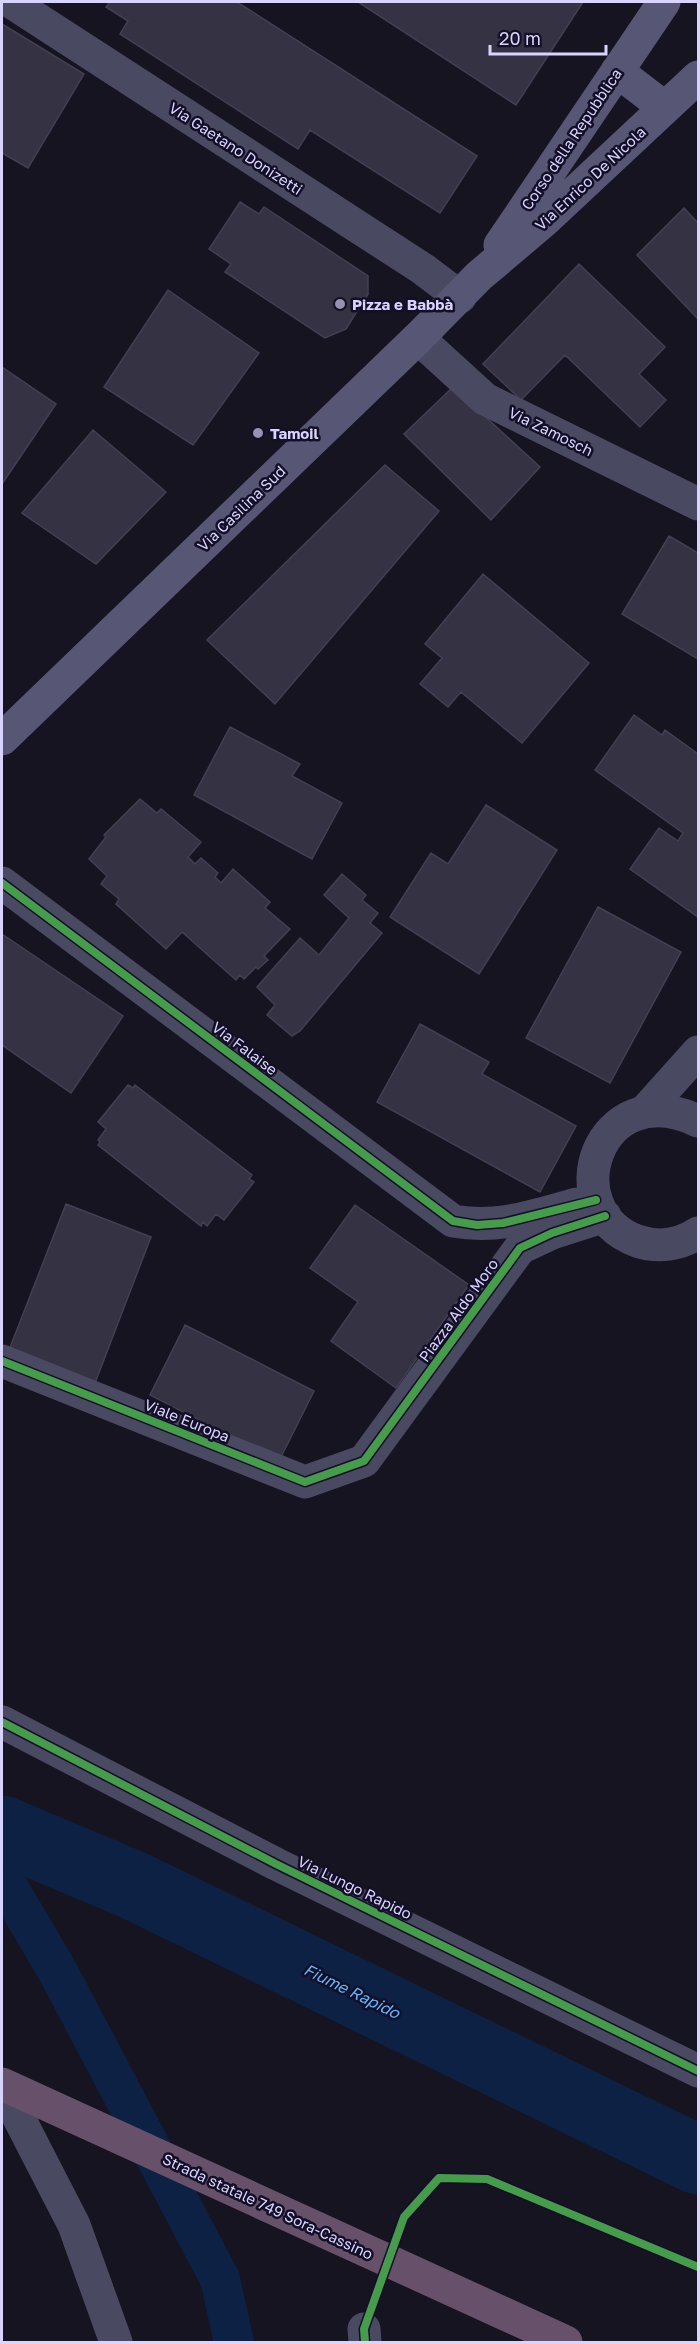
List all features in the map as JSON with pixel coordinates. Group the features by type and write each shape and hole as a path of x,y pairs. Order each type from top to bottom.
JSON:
{"highway":[{"name":"Strada statale 749 Sora-Cassino","path":"2,2084 567,2343"}],"main road":[{"name":"Corso della Repubblica","path":"470,286 664,2"},
{"path":"617,71 665,108"},
{"name":"Via Enrico De Nicola","path":"470,286 544,221 699,77"},
{"name":"Via Casilina Sud","path":"2,739 470,286"}],"street":[{"name":"Via Gaetano Donizetti","path":"11,2 423,269 470,286"},
{"name":"Via Zamosch","path":"418,338 485,399 699,504"},
{"name":"Via Falaise","path":"2,883 453,1221 477,1225 503,1223 600,1208"},
{"path":"645,1111 699,1052"},
{"path":"699,1059 690,1080 690,1117 663,1109 645,1111 628,1118 613,1129 601,1144 594,1162 600,1208 615,1228 628,1238 643,1243 675,1244 699,1233"},
{"name":"Piazza Aldo Moro","path":"364,1461 520,1248 600,1208"},
{"name":"Viale Europa","path":"2,1361 305,1482 364,1461"},
{"name":"Via Lungo Rapido","path":"2,1722 276,1864 699,2072"},
{"path":"2,2084 74,2225 116,2343"}],"building":[{"path":"110,2 237,2 477,156 440,213 310,130 298,149 120,34 128,21 106,7"},
{"path":"358,2 583,2 516,105"},
{"path":"2,24 84,74 28,168 2,153"},
{"path":"240,202 259,214 264,207 368,276 368,294 346,329 325,338 225,272 231,264 209,249"},
{"path":"684,208 698,223 698,319 637,255"},
{"path":"579,264 665,347 639,374 666,400 640,427 565,355 521,400 483,364"},
{"path":"168,290 259,353 193,445 104,387"},
{"path":"2,367 56,404 2,484"},
{"path":"453,387 540,467 491,520 404,434"},
{"path":"93,430 166,492 96,564 22,513"},
{"path":"385,465 439,511 275,704 207,640"},
{"path":"669,536 698,553 698,659 622,614"},
{"path":"483,574 589,663 522,743 461,692 448,707 420,684 442,658 425,644"},
{"path":"634,715 662,735 665,730 698,754 698,917 630,869 659,828 678,841 683,833 595,770"},
{"path":"230,727 300,764 292,776 342,803 312,859 194,795"},
{"path":"140,799 157,813 161,809 201,842 188,857 195,864 201,858 218,873 215,877 221,883 233,869 270,902 265,908 290,929 264,956 268,960 258,969 256,967 244,979 240,975 236,980 182,932 166,949 116,904 119,899 101,884 107,876 89,859 106,837 104,835"},
{"path":"486,805 557,850 479,974 390,917 431,853 448,864"},
{"path":"342,874 366,895 362,900 378,913 370,923 382,933 300,1031 292,1036 267,1015 275,1005 257,987 300,938 319,955 349,918 324,895"},
{"path":"598,907 681,952 610,1083 526,1038"},
{"path":"2,934 123,1016 71,1093 2,1045"},
{"path":"420,1024 489,1062 482,1074 576,1126 540,1192 377,1102"},
{"path":"128,1085 133,1088 135,1085 252,1175 249,1179 254,1182 224,1220 216,1214 207,1226 203,1222 201,1226 98,1145 100,1142 98,1140 106,1129 98,1122"},
{"path":"66,1204 151,1237 95,1383 9,1350"},
{"path":"355,1205 469,1285 396,1388 331,1341 358,1302 310,1268"},
{"path":"185,1325 314,1391 279,1461 150,1395"}],"waterway":[{"name":"Fiume Rapido","path":"2,1830 133,1885 698,2160"},
{"path":"2,1877 57,1970 220,2279 234,2342"}],"cycle path":[{"path":"2,883 453,1221 477,1225 503,1223 596,1200"},
{"path":"2,1361 305,1482 364,1461 520,1248 552,1233 605,1216"},
{"path":"2,1722 276,1864 698,2071"},
{"path":"365,2342 364,2329 404,2217 439,2178 487,2179 698,2267"}],"place":[{"name":"Pizza e Babbà","path":"340,304"},
{"name":"Tamoil","path":"258,433"}]}
